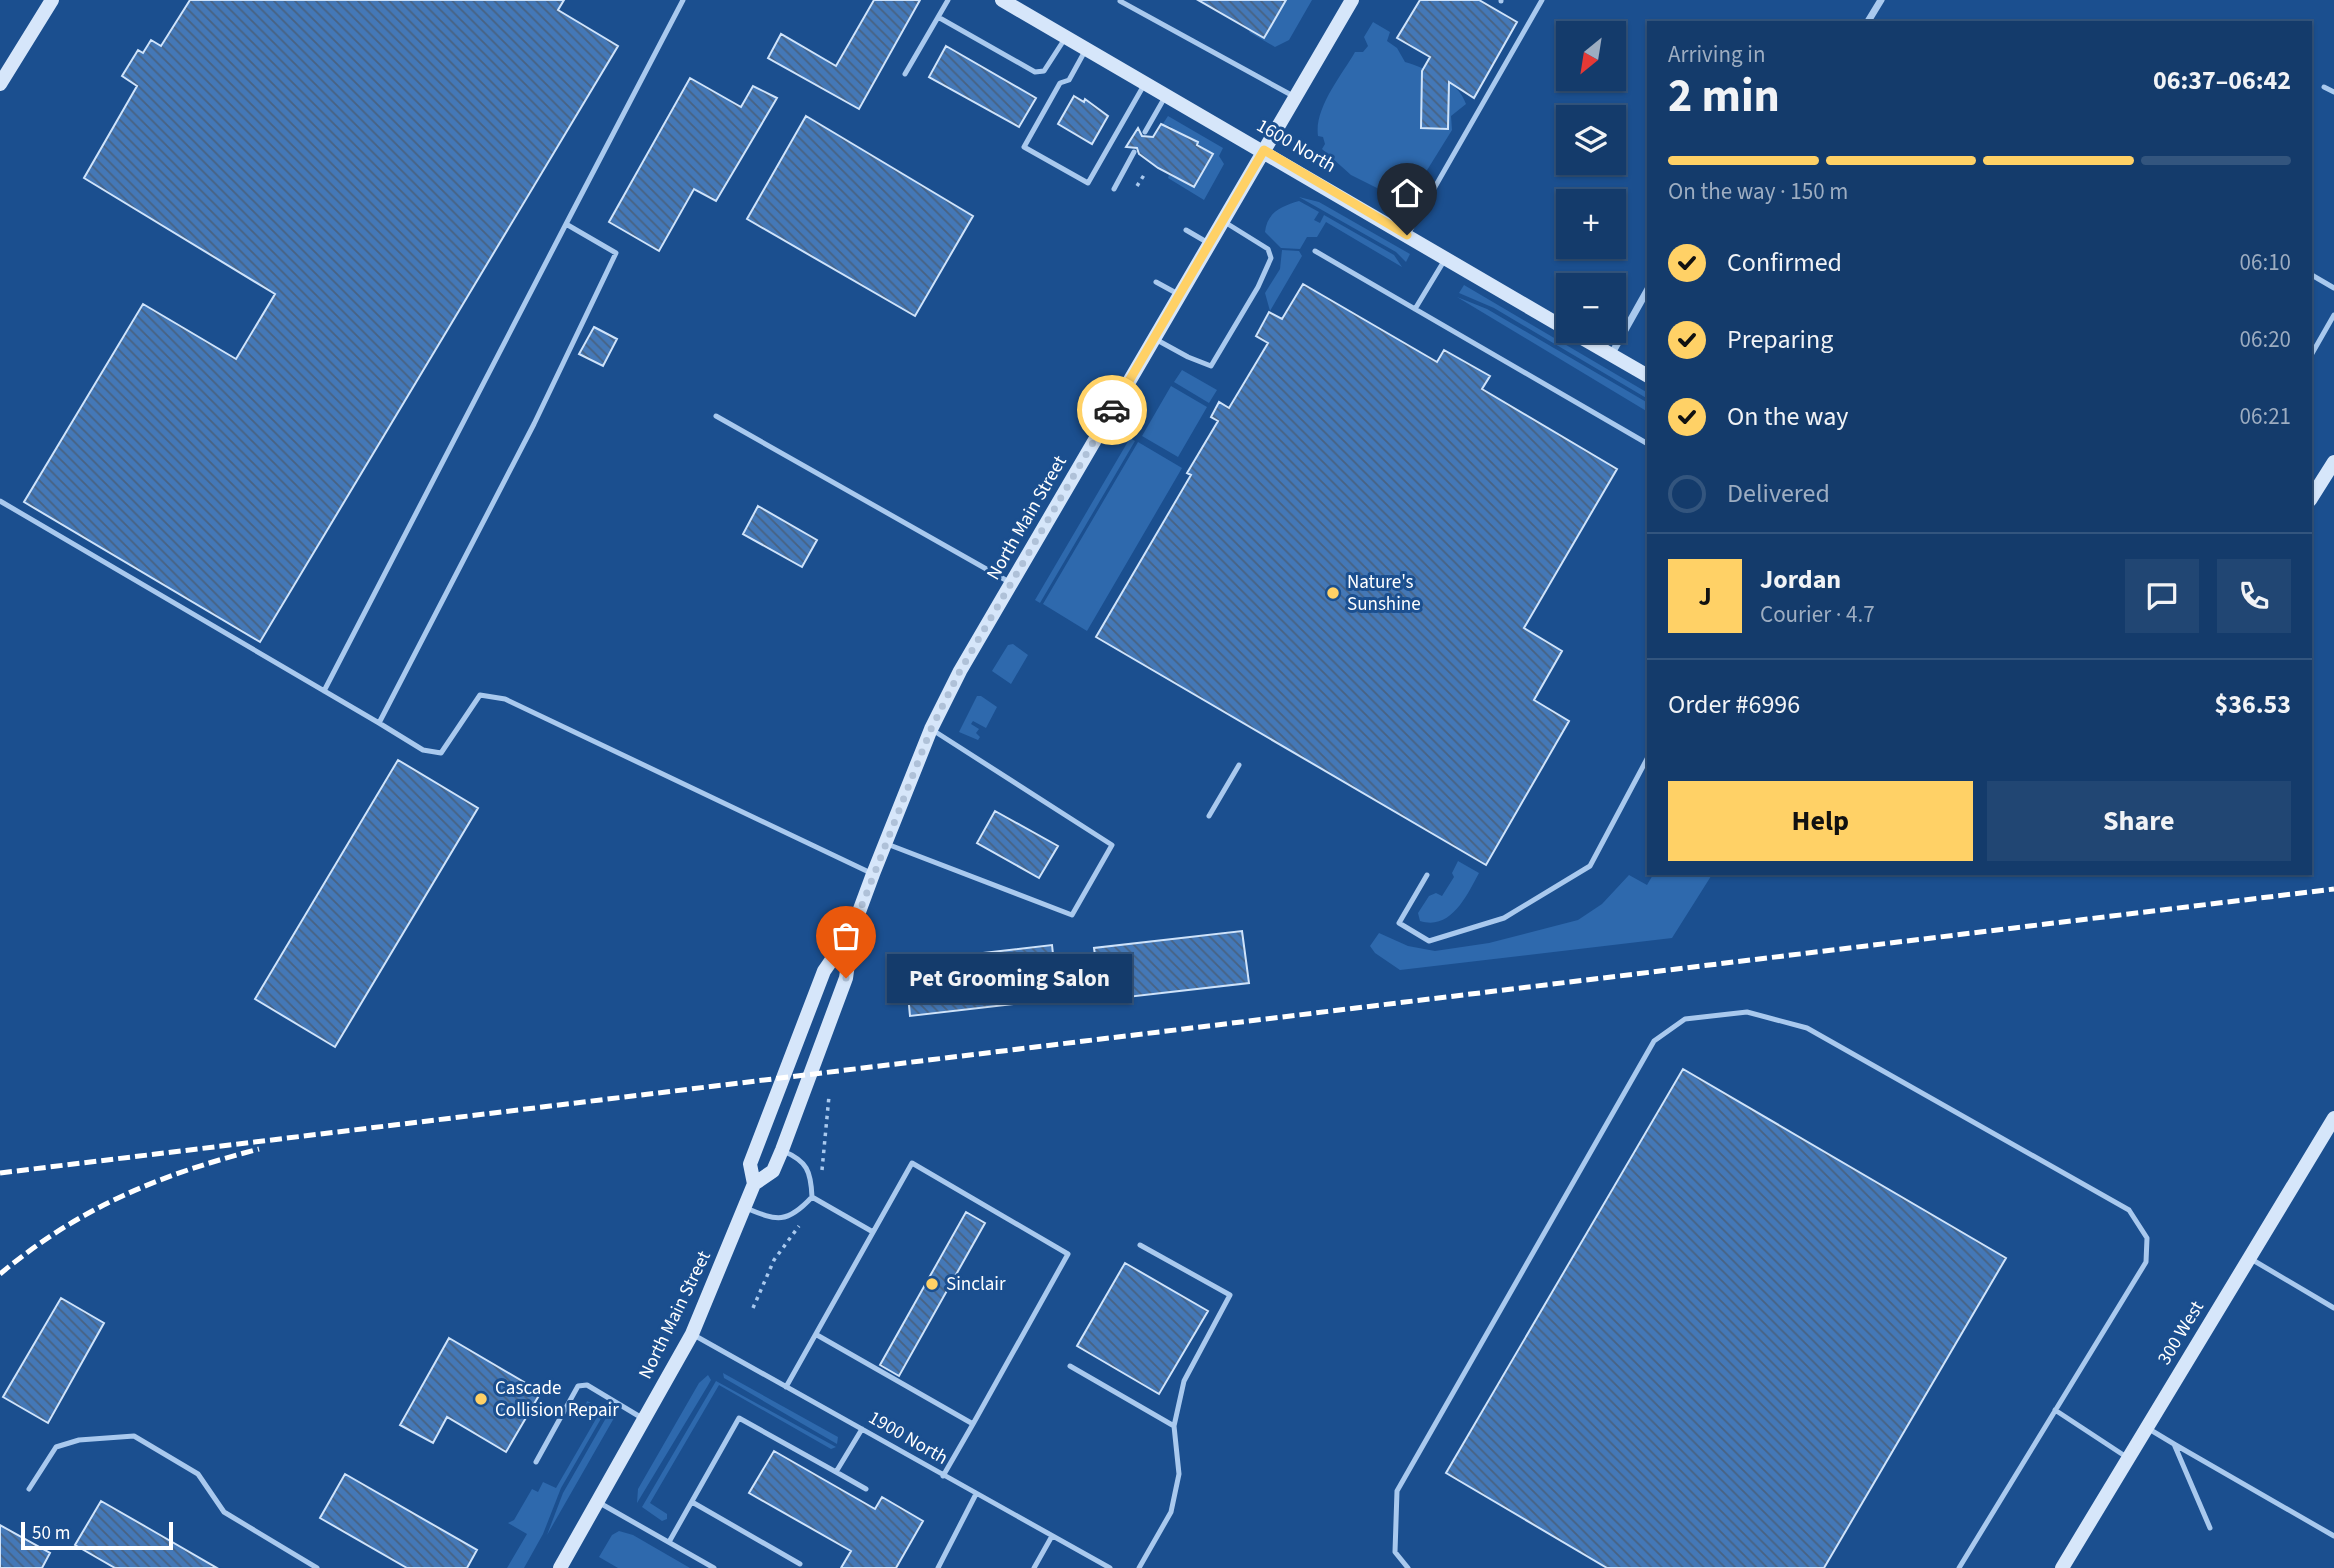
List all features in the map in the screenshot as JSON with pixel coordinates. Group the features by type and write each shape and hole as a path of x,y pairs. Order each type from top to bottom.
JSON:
{"main road":[{"path":"0,84 52,0"},
{"name":"1600 North","path":"1002,0 1264,150 1556,322"},
{"name":"North Main Street","path":"754,1184 772,1171 782,1150 846,978 853,928 931,729 1011,583 1352,0"},
{"name":"1600 North","path":"1591,343 1647,375"},
{"path":"2312,497 2334,462"},
{"name":"North Main Street","path":"560,1568 692,1334 746,1208 754,1184 750,1164 824,971 853,928"},
{"name":"300 West","path":"2062,1568 2334,1118"}],"street":[{"path":"1868,21 1881,0"},
{"path":"1611,355 1647,291"}],"lane":[{"path":"324,691 683,0"},
{"path":"905,75 947,3 936,0"},
{"path":"1407,235 1542,0"},
{"path":"1120,1 1295,97"},
{"path":"938,17 1035,72 1044,71 1066,37"},
{"path":"1086,49 1069,80 1060,83 1024,147 1088,183 1146,82"},
{"path":"2323,87 2334,92"},
{"path":"1145,132 1166,94"},
{"path":"1114,189 1134,152"},
{"path":"1155,338 1210,366 1258,287 1271,258 1268,249 1223,221"},
{"path":"379,723 534,424 616,253 566,224"},
{"path":"1186,230 1210,244"},
{"path":"1314,251 1647,443"},
{"path":"1415,309 1445,258"},
{"path":"2312,275 2334,288"},
{"path":"1156,282 1180,295"},
{"path":"2312,354 2334,315"},
{"path":"716,416 1011,583"},
{"path":"0,500 423,750 441,753 480,695 505,699 873,874"},
{"path":"887,844 1072,915 1112,845 1004,773 931,729"},
{"path":"1426,875 1399,923 1429,941 1504,918 1590,866 1647,759"},
{"path":"1209,816 1239,765"},
{"path":"1408,1568 1395,1552 1397,1491 1654,1041 1685,1019 1747,1012 1807,1028 2129,1210 2147,1238 2146,1262 1959,1568"},
{"path":"746,1208 774,1219 798,1212 812,1197 811,1177 800,1158 782,1150"},
{"path":"786,1387 912,1163 1068,1254 943,1476"},
{"path":"812,1197 873,1232"},
{"path":"1139,1568 1171,1512 1180,1474 1174,1426 1184,1381 1230,1295 1140,1245"},
{"path":"2248,1257 2334,1308"},
{"name":"1900 North","path":"692,1334 1110,1568"},
{"path":"817,1335 973,1424"},
{"path":"1070,1366 1174,1426"},
{"path":"536,1462 578,1387 587,1385 645,1419"},
{"path":"2055,1410 2128,1458"},
{"path":"669,1542 739,1418 866,1489"},
{"path":"2146,1427 2334,1536"},
{"path":"836,1472 862,1429"},
{"path":"29,1489 56,1447 79,1440 134,1436 198,1474 224,1512 317,1568"},
{"path":"2174,1444 2210,1528"},
{"path":"938,1568 976,1494"},
{"path":"692,1502 800,1564"},
{"path":"598,1503 714,1568"},
{"path":"1034,1568 1052,1536"}],"path":[{"path":"1137,186 1146,172"}],"shaded area":[{"path":"1286,0 1312,0 1289,40 1275,47 1249,32 1251,30 1264,37"},
{"path":"1373,22 1390,32 1387,41 1397,48 1405,62 1449,82 1466,104 1451,116 1452,130 1411,196 1399,199 1351,175 1322,149 1325,144 1323,137 1318,136 1320,114 1325,103 1355,52 1363,52 1368,46 1364,37","holes":["1422,91 1448,92 1421,128"]},
{"path":"1168,116 1223,148 1219,156 1224,164 1204,200 1168,178 1169,175 1177,179 1212,154 1197,145 1198,142 1178,131 1175,132 1170,126 1162,125"},
{"path":"1299,197 1319,202 1410,254 1406,262 1396,252"},
{"path":"1299,201 1319,212 1314,220 1320,223 1324,215 1394,255 1402,267 1326,222 1317,237 1307,237 1300,249 1281,248 1265,232 1266,225 1276,211"},
{"path":"1282,250 1299,251 1302,256 1270,311 1265,293 1280,269"},
{"path":"1464,285 1556,339 1556,343 1563,343 1647,392 1647,398 1494,308 1459,293"},
{"path":"1457,297 1487,309 1647,402 1647,411"},
{"path":"1182,370 1217,390 1209,403 1174,382"},
{"path":"1171,386 1207,407 1178,457 1142,436"},
{"path":"1130,438 1135,441 1040,603 1035,600"},
{"path":"1138,442 1182,468 1087,631 1043,604"},
{"path":"1013,644 1028,655 1011,684 992,671 1008,645"},
{"path":"977,696 997,707 986,728 973,721 971,724 979,729 976,733 980,737 978,740 959,732"},
{"path":"1458,861 1479,873 1463,900 1457,909 1441,921 1420,921 1418,913 1429,896 1436,893 1442,896 1454,877 1452,873"},
{"path":"1629,875 1647,885 1653,875 1712,875 1672,938 1400,970 1375,953 1370,946 1379,933 1408,946 1435,951 1489,943 1578,920 1602,904"},
{"path":"723,1373 838,1437 837,1444 724,1378"},
{"path":"708,1375 711,1380 637,1503 638,1489 699,1383"},
{"path":"716,1381 836,1447 831,1449 719,1385 650,1503 667,1514 667,1519 662,1521 642,1507"},
{"path":"587,1401 606,1410 561,1488 543,1534 524,1568 507,1568 527,1534 508,1523 514,1520 532,1489 538,1492 543,1482 556,1488 600,1412 586,1404"},
{"path":"610,1411 614,1418 547,1535 563,1493"},
{"path":"619,1531 633,1535 690,1568 618,1568 599,1557 612,1535"}],"building":[{"path":"190,0 564,0 558,10 618,46 260,642 24,502 143,304 236,359 275,294 84,178 137,86 122,76 138,50 143,53 151,40 161,46"},
{"path":"874,0 920,0 859,109 768,58 781,34 836,66"},
{"path":"1198,0 1286,0 1264,38"},
{"path":"1420,0 1479,0 1517,22 1474,98 1449,82 1448,129 1421,128 1422,71 1430,57 1397,38"},
{"path":"946,46 1036,98 1019,127 929,77"},
{"path":"690,78 741,107 753,86 777,98 716,201 694,189 659,251 609,222"},
{"path":"1074,96 1084,102 1085,99 1108,116 1092,144 1058,124"},
{"path":"806,116 973,216 915,316 747,219"},
{"path":"1161,124 1198,142 1197,145 1213,154 1194,187 1158,168 1139,154 1137,148 1126,147 1138,128 1142,136 1153,137"},
{"name":"Nature's Sunshine","path":"1303,284 1437,362 1444,350 1490,376 1482,389 1617,469 1524,628 1562,651 1534,700 1569,721 1486,865 1096,637 1191,475 1187,473 1218,421 1211,417 1219,402 1229,408 1268,343 1256,336 1269,312 1282,319"},
{"path":"594,327 617,339 603,366 579,354"},
{"path":"758,506 817,540 802,567 743,534"},
{"path":"398,760 478,808 335,1047 255,999"},
{"path":"995,811 1058,846 1039,878 977,843"},
{"path":"1242,931 1249,983 1101,1000 1094,948"},
{"path":"1052,945 1058,999 910,1016 905,962"},
{"path":"1683,1069 2006,1258 1824,1568 1607,1568 1446,1473"},
{"path":"966,1212 985,1223 899,1376 880,1365"},
{"path":"1125,1263 1208,1311 1159,1394 1077,1346"},
{"path":"61,1298 104,1323 48,1423 3,1397"},
{"path":"449,1338 541,1392 506,1452 447,1417 433,1443 400,1425"},
{"path":"774,1451 875,1509 882,1497 923,1521 896,1568 841,1568 851,1551 749,1493"},
{"path":"345,1474 477,1550 467,1568 407,1568 320,1518"},
{"path":"101,1501 217,1568 115,1568 75,1545"},
{"path":"0,1525 50,1553 42,1568 0,1568"}],"railway":[{"path":"0,1173 2334,889"},
{"path":"0,1274 60,1230 122,1196 188,1170 259,1149"}],"way so far":[{"path":"846,978 853,928 931,729 960,671 1112,410"}],"place":[{"name":"Nature's Sunshine","path":"1333,593"},
{"name":"Pet Grooming Salon","path":"846,978"},
{"name":"Sinclair","path":"932,1284"},
{"name":"Cascade Collision Repair","path":"481,1399"}],"route":[{"path":"1112,410 1264,150 1407,235"}]}
